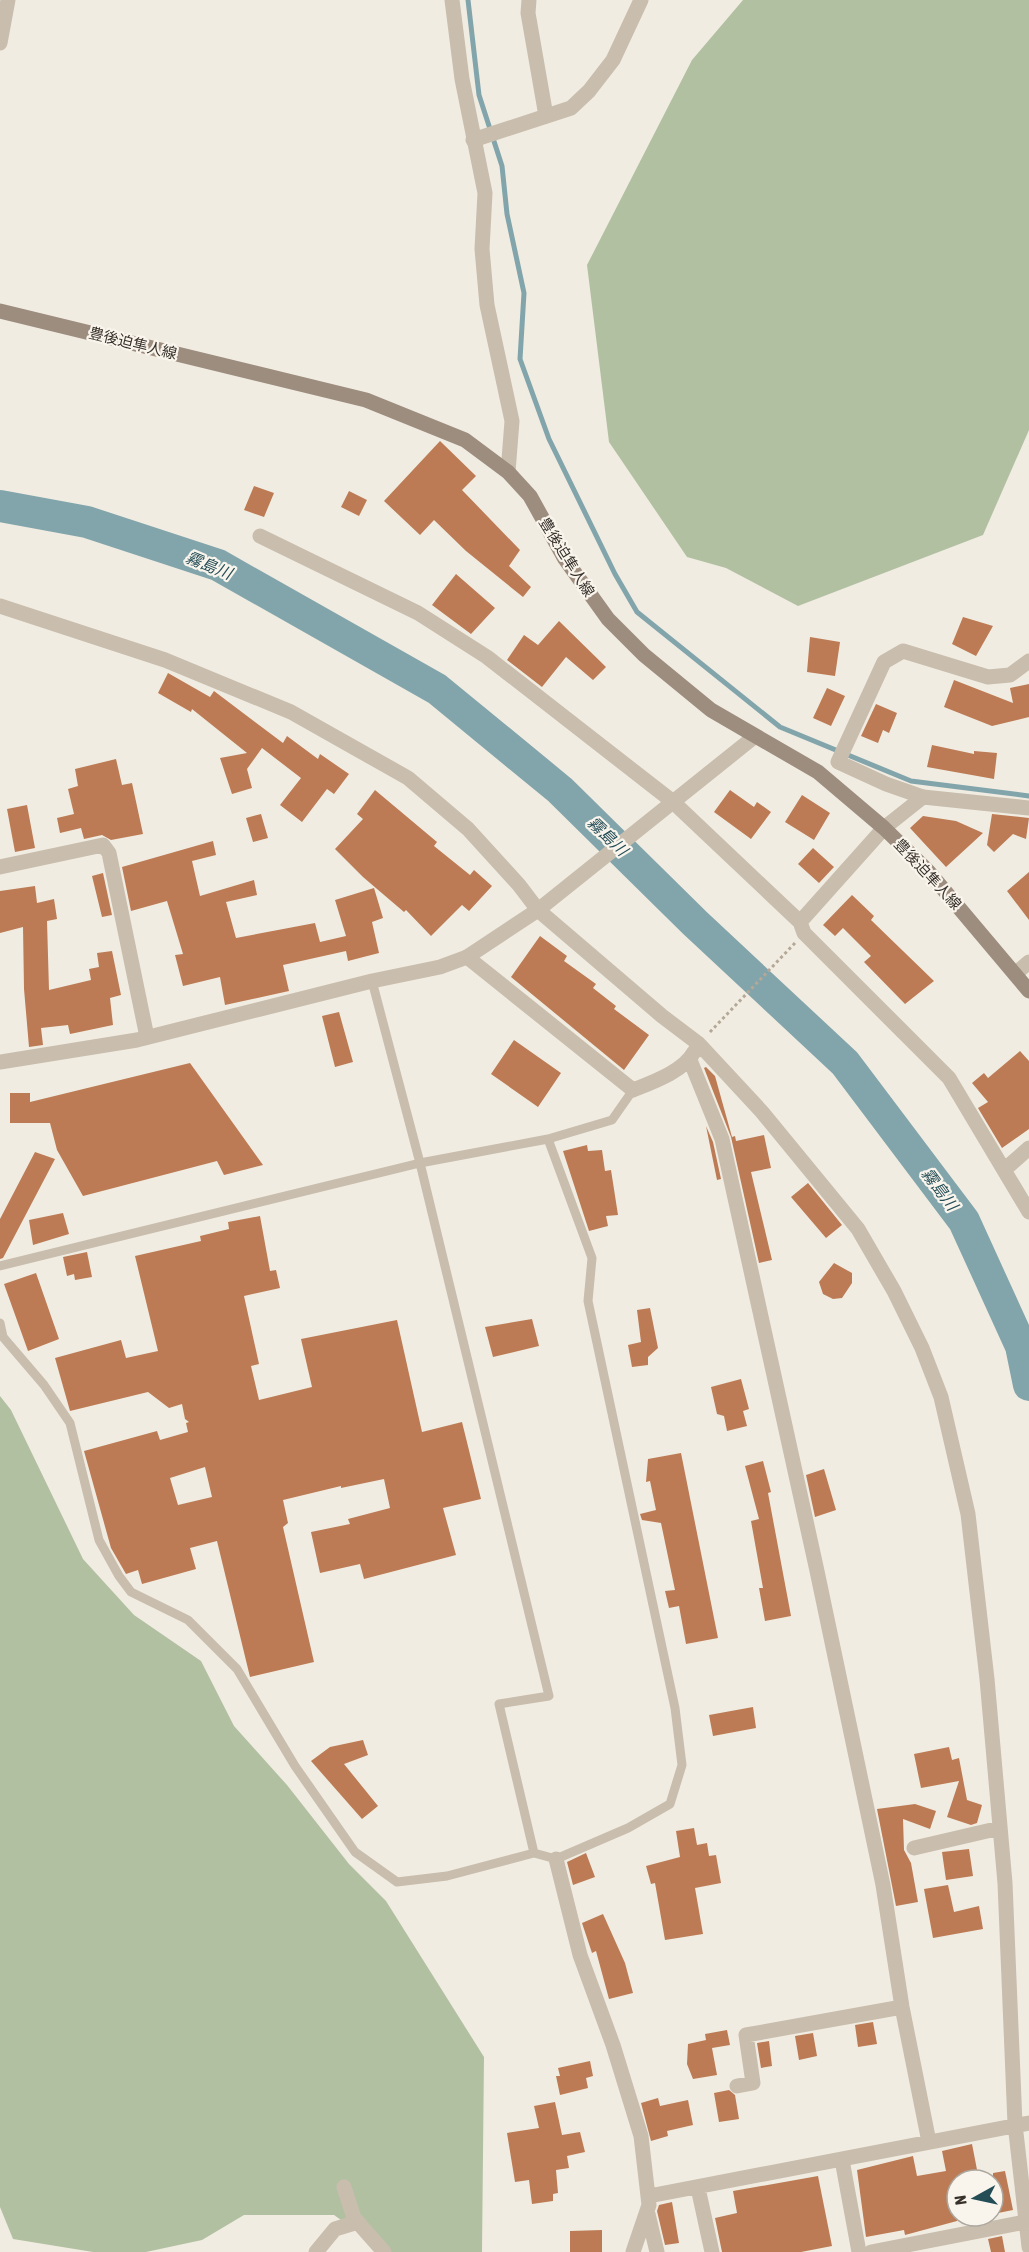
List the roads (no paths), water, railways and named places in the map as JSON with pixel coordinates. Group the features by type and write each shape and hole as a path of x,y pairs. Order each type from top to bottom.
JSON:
{"main road":[{"name":"豊後迫隼人線","path":"0,310 366,400 465,440 508,472 530,496 565,559 608,619 644,655 703,704 754,737 818,772 884,828 928,871 1029,991"}],"street":[{"path":"0,43 8,0"},
{"path":"452,0 485,193 482,249 488,305 512,421 508,472"},
{"path":"529,0 528,13 546,116"},
{"path":"477,138 571,108 589,91 613,60 641,0"},
{"path":"261,536 438,626 515,679 672,801 802,928 949,1078 1029,1212"},
{"path":"0,606 165,660 291,712 408,778 468,829 519,885 538,910 662,1016 699,1044 762,1112 858,1229 894,1290 922,1348 941,1398 968,1514 987,1679 1000,1828 1013,2038 1022,2124 1025,2222 1029,2247"},
{"path":"1029,662 1010,675 987,676 903,651 884,662 838,762 886,784 923,796 1029,808"},
{"path":"0,1062 147,1037 372,981 440,967 467,957 538,910 754,737"},
{"path":"802,928 884,828 923,796"},
{"path":"0,867 103,845 109,853 147,1037"},
{"path":"467,957 633,1090 656,1080 690,1060 699,1044"},
{"path":"1015,974 1029,962"},
{"path":"690,1060 722,1139 817,1571 883,1886 902,2007 929,2142"},
{"path":"1004,1170 1029,1148"},
{"path":"914,1848 1000,1828"},
{"path":"556,1859 580,1955 637,2118 649,2196 647,2214 633,2252"},
{"path":"737,2086 753,2083 746,2035 902,2007"},
{"path":"649,2196 1022,2124"},
{"path":"842,2160 859,2252"},
{"path":"344,2187 358,2222 384,2252"},
{"path":"698,2188 712,2252"},
{"path":"647,2214 657,2252"},
{"path":"316,2252 335,2229 358,2222"},
{"path":"871,2252 947,2245 1025,2222"}],"lane":[{"path":"372,981 420,1163 549,1696 499,1704 534,1852"},
{"path":"0,1266 420,1163 549,1139 612,1120 633,1090"},
{"path":"0,1323 3,1337 44,1385 70,1423 99,1540 119,1576 131,1592 188,1620 237,1669 295,1766 355,1852 397,1882 447,1876 534,1852 556,1859 628,1828 670,1804 682,1765 675,1708 588,1301 592,1258 549,1139"}],"waterway":[{"path":"468,0 479,95 502,166 507,214 524,293 520,359 549,439 615,574 637,612 780,727 911,781 1029,796"},
{"name":"霧島川","path":"0,506 87,522 218,565 437,689 560,790 695,923 845,1063 964,1221 1021,1346 1029,1385"}]}
